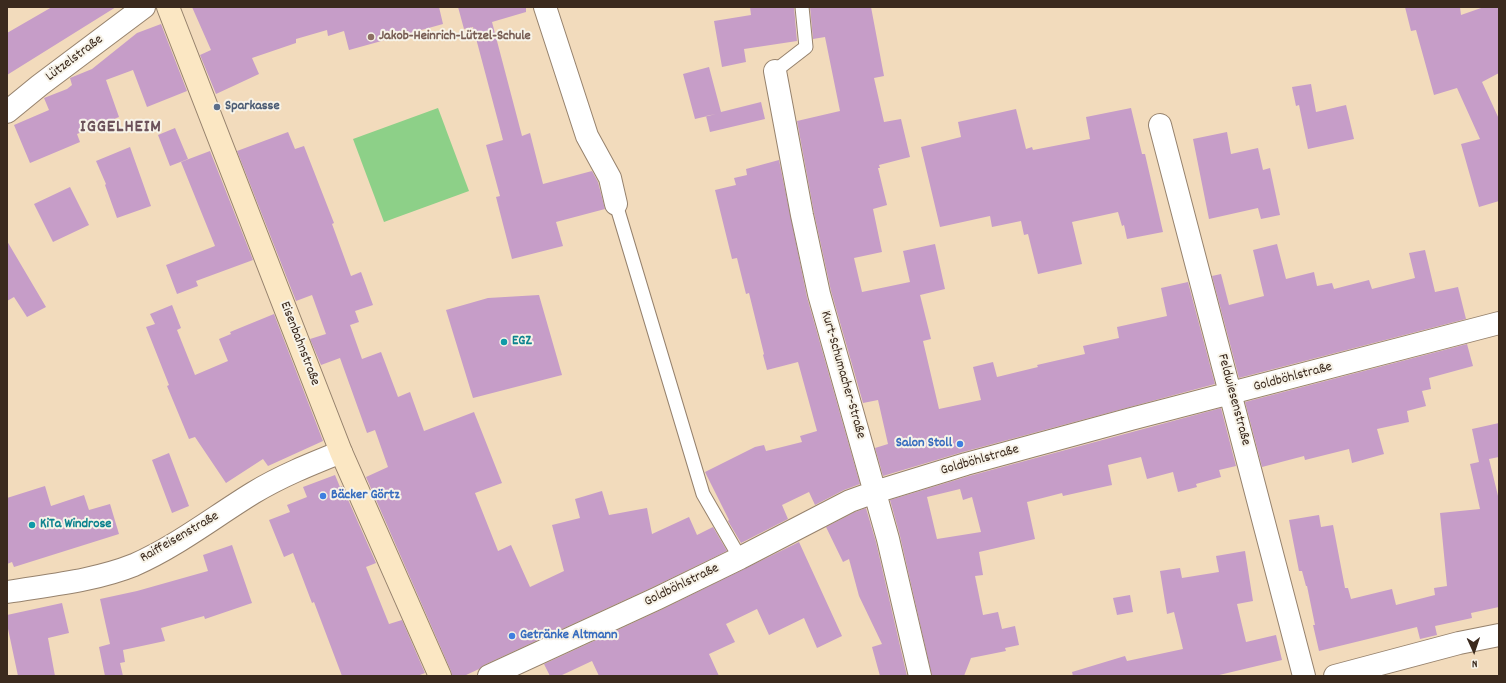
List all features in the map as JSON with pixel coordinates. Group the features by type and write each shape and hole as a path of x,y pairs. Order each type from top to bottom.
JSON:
{"main road":[{"name":"Eisenbahnstraße","path":"168,7 341,452 440,676"}],"street":[{"name":"Lützelstraße","path":"7,112 40,85 144,7"},
{"path":"545,7 587,136 610,178 616,204"},
{"name":"Kurt-Schumacher-Straße","path":"775,71 802,215 819,294 888,539 920,676"},
{"name":"Feldwiesenstraße","path":"1160,125 1304,676"},
{"name":"Goldböhlstraße","path":"489,676 658,598 740,558 850,501 875,492 988,458 1131,419 1499,323"},
{"name":"Raiffeisenstraße","path":"7,592 98,576 134,565 170,547 254,492 302,468 341,452"},
{"path":"1335,676 1459,643 1499,635"}],"lane":[{"path":"775,71 806,47 802,7"},
{"path":"616,204 703,494 740,558"}],"green space":[{"path":"438,108 469,191 384,222 353,139"}],"building":[{"path":"52,7 116,7 7,75 7,33"},
{"path":"192,7 439,7 443,24 349,50 344,31 328,36 327,30 296,39 296,43 252,58 259,74 216,94 200,55 211,50"},
{"path":"458,7 526,7 526,12 492,22 522,136 530,133 543,184 592,171 598,182 605,209 556,222 563,246 512,259 496,197 500,196 486,145 503,140 473,27 464,29"},
{"path":"750,7 794,7 797,41 744,49 746,62 722,67 714,21 751,15"},
{"path":"810,7 871,7 884,76 874,78 884,122 901,119 910,157 879,165 880,168 878,168 887,205 873,209 882,252 854,258 862,292 910,282 903,251 935,244 945,289 920,295 931,339 923,341 939,409 981,400 973,367 993,362 997,377 1038,367 1037,365 1085,354 1083,346 1119,338 1117,327 1167,316 1161,288 1188,282 1215,384 963,452 883,476 875,448 888,444 878,400 863,403 831,291 814,213 797,121 840,111 825,37 813,39"},
{"path":"1405,7 1460,7 1461,15 1484,7 1499,7 1499,73 1482,82 1499,119 1499,201 1479,207 1461,144 1480,139 1457,88 1434,95 1416,30 1411,31"},
{"path":"161,24 187,91 147,107 133,70 106,80 119,117 77,134 80,142 30,163 14,125 49,110 44,98 67,89 72,85 70,78 92,69 137,33"},
{"path":"709,67 721,112 761,102 765,119 710,132 706,116 695,119 683,74"},
{"path":"1311,84 1316,112 1346,105 1354,139 1308,149 1299,105 1296,106 1292,87"},
{"path":"1131,108 1142,154 1145,154 1163,232 1127,239 1124,225 1122,226 1118,212 1072,222 1082,264 1038,274 1028,234 1024,235 1021,221 992,227 990,216 940,227 921,147 961,137 958,122 1016,109 1026,149 1032,147 1033,150 1090,139 1086,117"},
{"path":"175,128 188,159 170,166 158,135"},
{"path":"288,132 295,149 304,146 334,223 332,224 351,276 361,272 373,305 355,311 359,322 350,325 362,359 381,352 398,397 410,392 424,431 474,412 502,483 475,493 498,551 511,545 530,587 564,571 552,525 580,518 575,499 602,491 609,515 647,508 652,534 689,517 697,535 713,527 727,551 484,665 464,676 452,676 366,477 388,467 375,430 367,433 340,358 321,365 310,339 326,334 312,295 296,301 237,151"},
{"path":"1227,132 1231,154 1258,148 1263,170 1270,168 1280,215 1261,219 1258,208 1209,219 1193,139"},
{"path":"130,147 151,206 117,218 105,185 106,184 96,161"},
{"path":"210,151 253,260 196,281 198,286 177,294 166,265 215,246 181,162"},
{"path":"779,160 807,297 860,484 844,490 815,505 809,492 782,505 788,519 741,543 728,521 729,520 705,472 755,447 764,445 766,451 802,442 800,436 817,431 798,362 767,370 749,293 746,294 737,258 732,259 715,190 736,185 734,178 747,175 746,169"},
{"path":"70,187 89,225 53,242 34,204"},
{"path":"7,241 46,307 27,317 14,297 7,301"},
{"path":"1277,244 1286,279 1314,272 1317,286 1332,283 1334,289 1369,280 1372,289 1415,278 1409,253 1425,250 1435,292 1458,287 1466,319 1239,378 1212,276 1221,274 1229,305 1264,296 1253,250"},
{"name":"EGZ","path":"539,295 562,375 473,398 446,310 488,298"},
{"path":"172,305 181,328 177,330 195,375 228,361 219,339 231,334 230,332 274,314 323,441 268,466 263,459 226,483 195,437 189,439 167,386 169,385 146,327 155,324 150,314"},
{"path":"1467,344 1473,366 1429,378 1431,389 1422,391 1426,406 1407,411 1409,422 1377,429 1384,454 1352,463 1349,449 1305,460 1304,456 1262,467 1245,402"},
{"path":"1221,408 1236,466 1219,470 1221,477 1196,484 1197,487 1178,492 1173,472 1147,479 1141,457 1108,465 1112,485 1063,496 1062,493 1027,502 1035,539 979,552 983,575 975,576 983,615 998,612 1002,629 1015,626 1019,645 1005,648 1006,651 971,658 964,676 932,676 900,536 890,500 969,476","holes":["960,489 963,500 972,497 981,532 937,539 927,497"]},
{"path":"1499,423 1499,457 1489,459 1499,500 1499,607 1471,613 1472,618 1435,626 1437,635 1420,639 1417,627 1319,651 1307,586 1302,571 1299,571 1289,520 1319,515 1321,527 1333,525 1345,588 1348,588 1351,599 1392,589 1396,605 1435,595 1434,588 1447,586 1440,513 1480,509 1470,464 1479,462 1472,429"},
{"path":"169,453 189,506 172,513 152,460"},
{"path":"335,475 340,487 342,486 376,563 366,567 389,624 402,620 425,673 417,676 342,676 314,602 312,603 293,553 284,557 269,520 290,512 287,505 307,497 303,487"},
{"path":"45,486 51,506 84,495 89,510 110,504 119,534 14,567 12,562 7,564 7,498"},
{"path":"866,508 876,542 907,676 880,676 872,647 882,644 859,596 849,559 843,562 826,527"},
{"path":"799,542 842,636 817,648 804,618 769,635 757,609 726,624 735,642 709,654 719,676 599,676 592,661 560,676 550,676 544,664 663,609"},
{"path":"232,545 252,603 205,619 204,616 161,628 165,641 123,650 125,662 120,663 123,676 105,676 99,647 110,644 100,599 137,591 208,571 203,555"},
{"path":"1245,551 1253,601 1237,604 1246,642 1276,635 1282,660 1215,676 1073,676 1072,672 1125,656 1127,661 1183,649 1174,612 1167,614 1160,571 1180,568 1182,578 1219,572 1216,556"},
{"path":"1130,595 1133,612 1117,615 1113,598"},
{"path":"62,603 69,633 48,638 55,676 18,676 7,624 7,615"}],"place":[{"name":"Jakob-Heinrich-Lützel-Schule","path":"371,37"},
{"name":"Sparkasse","path":"217,107"},
{"name":"EGZ","path":"504,342"},
{"name":"Salon Stoll","path":"960,444"},
{"name":"Bäcker Görtz","path":"323,496"},
{"name":"KiTa Windrose","path":"32,525"},
{"name":"Getränke Altmann","path":"512,636"}],"district":[{"name":"IGGELHEIM","path":"121,129"}]}
